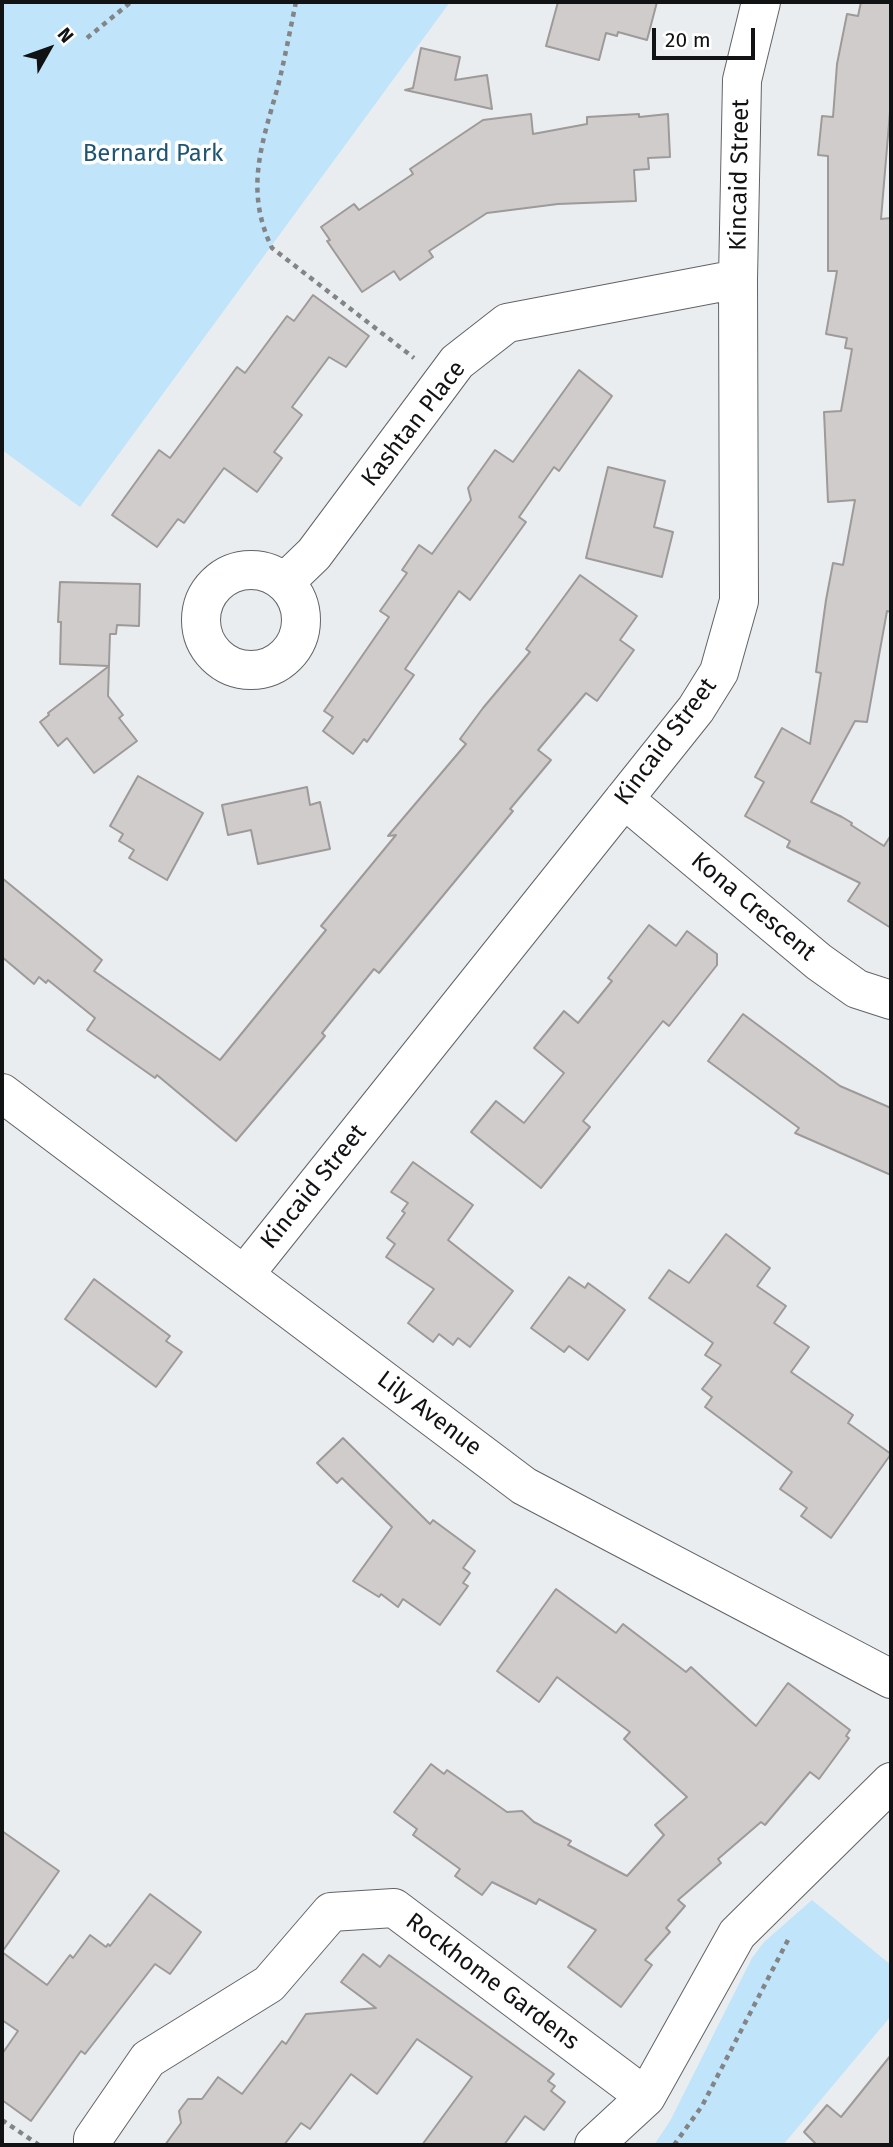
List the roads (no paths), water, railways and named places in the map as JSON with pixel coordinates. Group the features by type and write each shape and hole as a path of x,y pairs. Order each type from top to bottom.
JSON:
{"street":[{"name":"Kincaid Street","path":"244,1275 696,709 719,672 739,601 738,279 742,79 761,2"},
{"name":"Kashtan Place","path":"285,583 314,554 457,362 507,323 738,279"},
{"name":"Kona Crescent","path":"624,799 819,962 856,989 891,1000"},
{"name":"Lily Avenue","path":"2,1093 524,1486 891,1679"},
{"path":"594,2145 646,2097 737,1934 891,1782"},
{"name":"Rockhome Gardens","path":"93,2145 93,2139 148,2059 269,1984 331,1912 394,1909 646,2097"}],"park label":[{"name":"Bernard Park","path":"153,154"}]}
